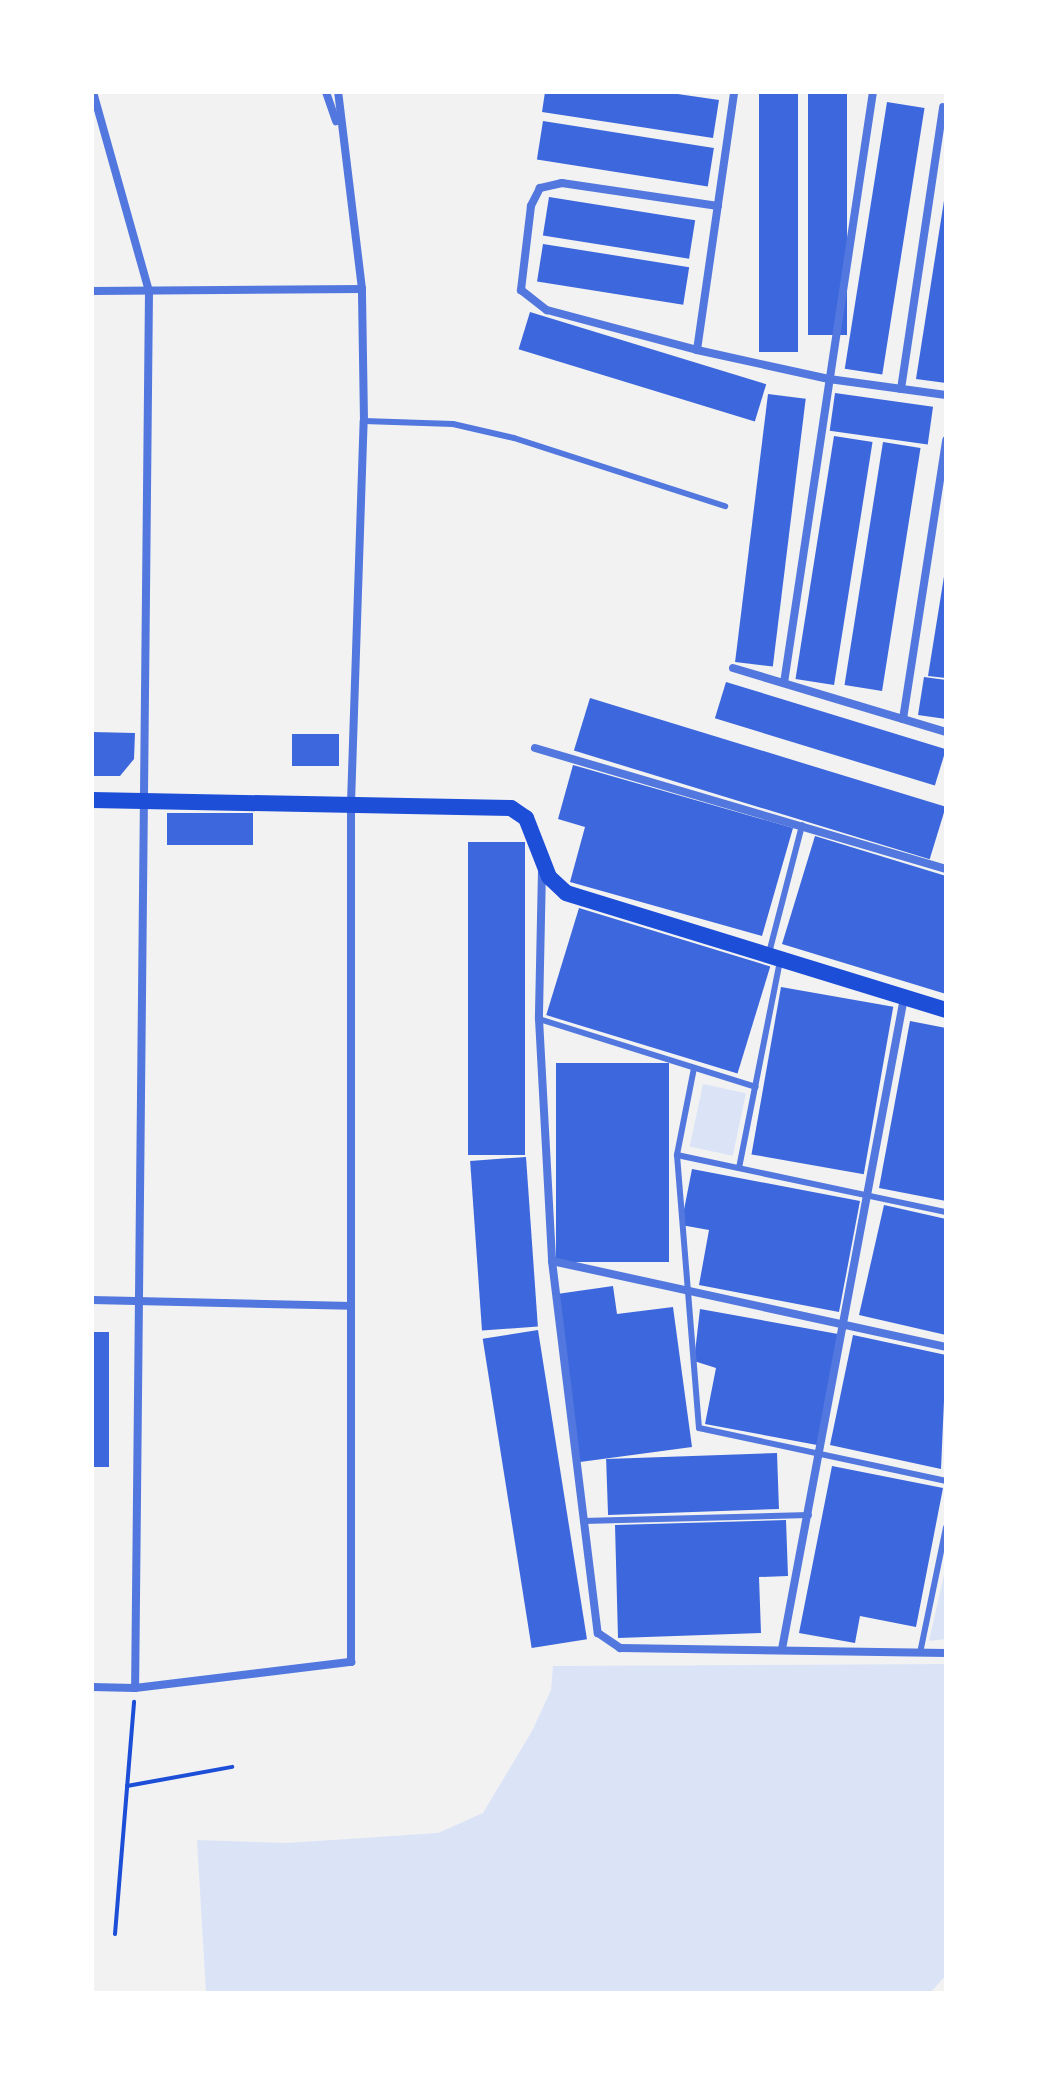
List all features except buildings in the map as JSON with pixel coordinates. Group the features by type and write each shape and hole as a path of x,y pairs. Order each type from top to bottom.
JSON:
{"main road":[{"path":"92,800 351,803 514,809 528,821 552,882 566,893 946,1010"}],"street":[{"path":"93,92 149,291 135,1688"},
{"path":"326,92 340,131"},
{"path":"92,1687 135,1688 351,1662 351,803 364,421 362,289 340,131 338,92"},
{"path":"697,350 734,92"},
{"path":"784,683 873,92"},
{"path":"901,389 943,107"},
{"path":"718,206 562,183 540,188 531,206 519,277 527,299 547,310 697,350 829,379 946,395"},
{"path":"92,291 362,289"},
{"path":"903,719 946,440"},
{"path":"733,668 946,732"},
{"path":"535,748 946,869"},
{"path":"542,861 539,1019 552,1261 596,1627 610,1646 946,1653"},
{"path":"782,1649 846,1325 904,998"},
{"path":"552,1261 946,1347"},
{"path":"92,1300 351,1306"}],"lane":[{"path":"364,421 453,424 514,438 725,506"},
{"path":"739,1168 756,1087 774,958 802,825"},
{"path":"539,1019 756,1087"},
{"path":"694,1068 677,1155 684,1288 698,1426 946,1481"},
{"path":"677,1155 946,1212"},
{"path":"583,1521 809,1515"},
{"path":"920,1653 946,1528"}],"path":[{"path":"115,1934 135,1688"},
{"path":"127,1786 232,1767"}],"shaded area":[{"path":"703,1084 746,1093 733,1156 690,1147"},
{"path":"946,1566 946,1639 929,1641"},
{"path":"946,1664 946,1975 930,1993 206,1993 197,1840 287,1843 438,1833 483,1813 532,1731 551,1690 553,1666"}]}
